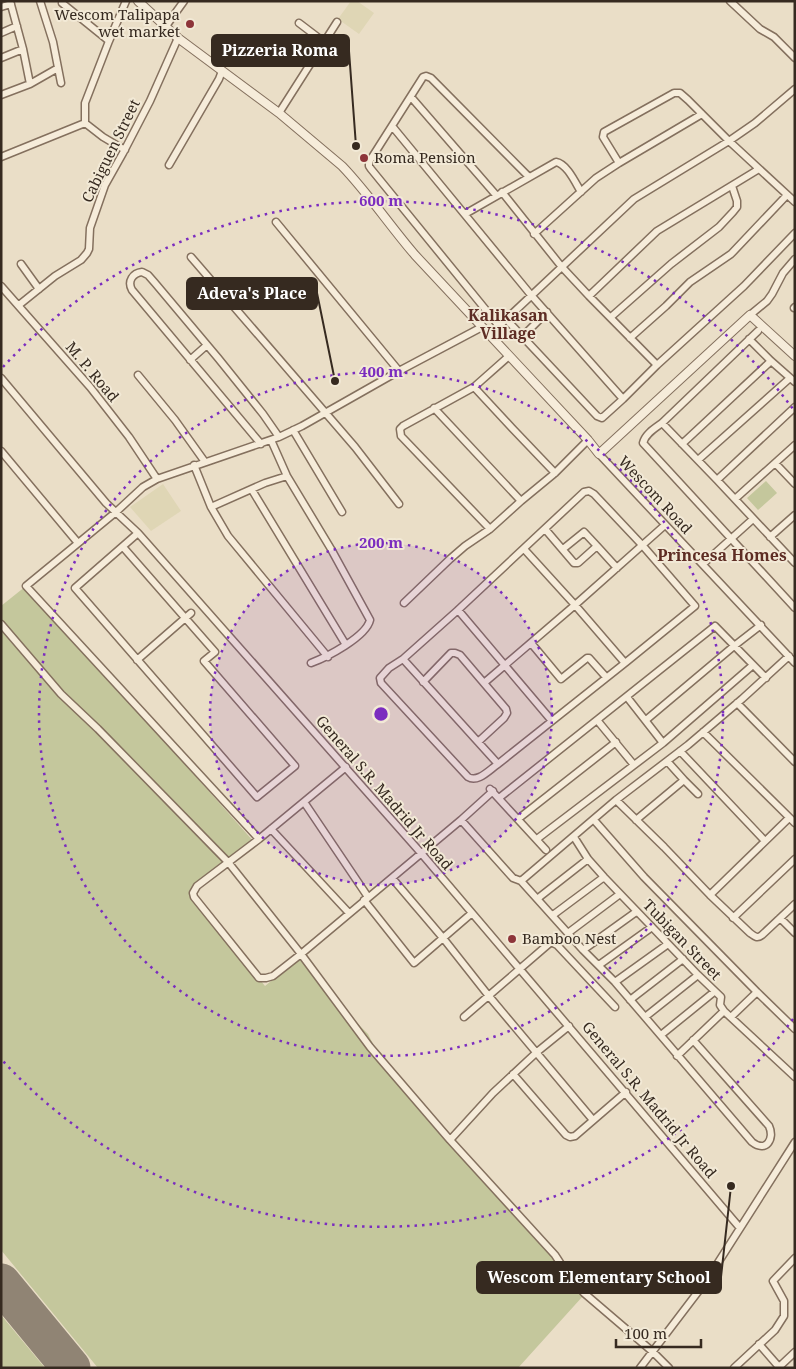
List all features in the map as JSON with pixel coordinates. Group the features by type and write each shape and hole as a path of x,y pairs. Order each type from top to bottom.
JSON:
{"street":[{"path":"40,1 61,83"},
{"path":"84,123 85,103 126,1"},
{"path":"138,1 178,38 279,113 329,154 351,176 394,230 599,454 770,297 782,273 795,259"},
{"path":"166,26 184,1"},
{"path":"730,1 760,29 774,37 795,58"},
{"path":"1,8 10,2 30,84"},
{"path":"62,3 109,41"},
{"path":"279,113 337,22"},
{"path":"299,23 324,42"},
{"path":"1,33 17,26"},
{"name":"Cabiguen Street","path":"18,305 56,276 82,260 87,253 89,249 90,228 105,185 150,100 178,38"},
{"path":"1,58 23,49"},
{"path":"1,95 30,84 58,68"},
{"path":"169,165 222,71"},
{"path":"499,326 369,166 369,162 423,77 428,76 528,176"},
{"path":"488,334 499,326 634,199 729,141 755,123 795,89"},
{"path":"618,163 603,137 604,132 674,93 680,94 795,202"},
{"path":"411,97 561,266 657,365"},
{"path":"534,234 596,178 702,114"},
{"path":"84,123 125,150"},
{"path":"1,157 84,123"},
{"path":"392,126 531,295 623,399"},
{"path":"465,214 528,176 556,162 564,166 581,192"},
{"path":"589,296 657,231 759,169"},
{"path":"611,317 672,264 712,233 733,212 737,201 732,186"},
{"path":"630,338 690,282 731,254 787,195"},
{"path":"276,222 399,371"},
{"path":"506,319 600,418 623,399 657,365 744,286 795,233"},
{"path":"191,257 355,447 399,504"},
{"path":"21,264 39,289"},
{"path":"261,444 132,290 129,283 137,274 142,272 148,276 207,345 263,414 279,437"},
{"name":"M. P. Road","path":"1,286 90,387 157,479"},
{"path":"522,337 548,312"},
{"path":"750,315 795,356"},
{"path":"259,839 26,586 116,512 143,487 157,479 279,437 482,327"},
{"path":"758,331 662,423 648,434 643,441 730,539 795,608"},
{"path":"698,460 793,380 770,361 749,339"},
{"path":"190,360 207,345"},
{"path":"490,529 401,436 400,430 403,426 474,387 509,356"},
{"path":"682,444 770,361"},
{"path":"138,375 170,414 205,462"},
{"name":"General S.R. Madrid Jr Road","path":"1,378 106,503 138,533 421,853 740,1228"},
{"path":"474,387 554,473"},
{"path":"718,480 795,406"},
{"path":"434,408 520,501"},
{"path":"662,423 795,563"},
{"path":"293,430 342,512"},
{"path":"271,440 287,476 370,620 366,628 346,645 328,656 311,663"},
{"path":"404,603 450,559 490,529 554,473 588,440"},
{"path":"735,499 795,445"},
{"path":"1,451 78,543"},
{"name":"Wescom Road","path":"599,454 795,663"},
{"path":"775,463 794,481"},
{"path":"194,465 211,507 234,545 328,656"},
{"path":"211,507 265,483 287,476"},
{"path":"252,490 346,645"},
{"path":"589,491 594,494 643,546 695,606 498,764 477,778 472,779 468,777 381,683 380,678 382,674 403,659 458,610 584,492 589,491"},
{"path":"770,537 795,515"},
{"path":"703,564 753,519"},
{"path":"484,683 665,525"},
{"path":"545,529 574,563 578,563 597,546"},
{"path":"563,549 584,532 617,568"},
{"path":"123,547 215,652 204,661 295,766 257,798 76,588 138,533"},
{"path":"524,549 624,663"},
{"path":"788,556 795,550"},
{"path":"458,610 552,721"},
{"path":"137,660 191,613"},
{"path":"1,624 61,694 98,729 228,862 301,954 370,1047 450,1140 555,1255 570,1278 584,1293 669,1368"},
{"path":"646,720 761,625"},
{"path":"499,798 715,626 766,678"},
{"path":"531,643 561,678 587,658 606,677"},
{"path":"423,682 451,654 460,655 506,709 507,713 478,742"},
{"path":"521,880 616,800 703,732 789,656"},
{"path":"403,659 498,764"},
{"path":"537,839 664,743 753,666"},
{"path":"627,697 664,743"},
{"path":"737,703 795,762"},
{"path":"597,720 634,765"},
{"path":"703,732 795,823"},
{"path":"518,819 616,742"},
{"path":"680,750 765,841"},
{"path":"667,762 698,794"},
{"path":"346,767 259,839 197,886 193,893 194,897 260,978 273,976 301,954 461,820 491,790 546,850"},
{"path":"636,820 684,780"},
{"path":"616,800 750,933 757,937 762,935 795,904"},
{"path":"304,802 366,899 414,963 472,913"},
{"path":"710,895 789,818"},
{"path":"461,820 513,878 521,880 568,934 615,982 752,1142 762,1147 769,1142 771,1133 769,1126 693,1040"},
{"path":"594,820 644,877 795,1029"},
{"path":"271,828 349,913"},
{"name":"Tubigan Street","path":"574,837 588,859 604,877 721,998 720,1005 724,1011 795,1077"},
{"path":"537,899 588,859"},
{"path":"733,918 795,859"},
{"path":"553,915 604,877"},
{"path":"392,878 593,1120"},
{"path":"568,934 620,894"},
{"path":"584,950 636,912"},
{"path":"780,918 795,933"},
{"path":"599,966 652,927"},
{"path":"464,1017 549,942 557,944 615,1007"},
{"path":"615,982 668,944"},
{"path":"630,1000 683,959"},
{"path":"645,1017 698,976"},
{"path":"661,1035 714,992"},
{"path":"731,1017 757,992"},
{"path":"677,1056 724,1011"},
{"path":"450,1140 493,1093 537,1052 569,1026"},
{"path":"514,1074 568,1136 575,1136 626,1092"},
{"path":"640,1368 707,1280 795,1142"},
{"path":"734,1368 775,1330 784,1316 784,1301 773,1281 795,1258"},
{"path":"759,1344 779,1368 791,1359 795,1352"}],"shaded area":[{"path":"351,1 357,1 374,13 359,34 338,19"},
{"path":"163,484 181,511 151,531 130,507"}],"green space":[{"path":"766,481 777,493 758,510 747,498"},
{"path":"26,586 255,843 191,896 265,986 302,956 342,1008 368,1034 380,1058 438,1132 562,1265 573,1288 583,1296 518,1368 98,1368 1,1250 1,606"},
{"path":"1,1315 45,1368 1,1368"}],"runway":[{"path":"1,1283 71,1368"}],"place":[{"name":"Wescom Talipapa wet market","path":"190,24"},
{"name":"Pizzeria Roma","path":"356,146"},
{"name":"Roma Pension","path":"364,158"},
{"name":"Adeva's Place","path":"335,381"},
{"name":"Bamboo Nest","path":"512,939"},
{"name":"Wescom Elementary School","path":"731,1186"}],"district":[{"name":"Kalikasan Village","path":"508,324"},
{"name":"Princesa Homes","path":"722,555"}]}
